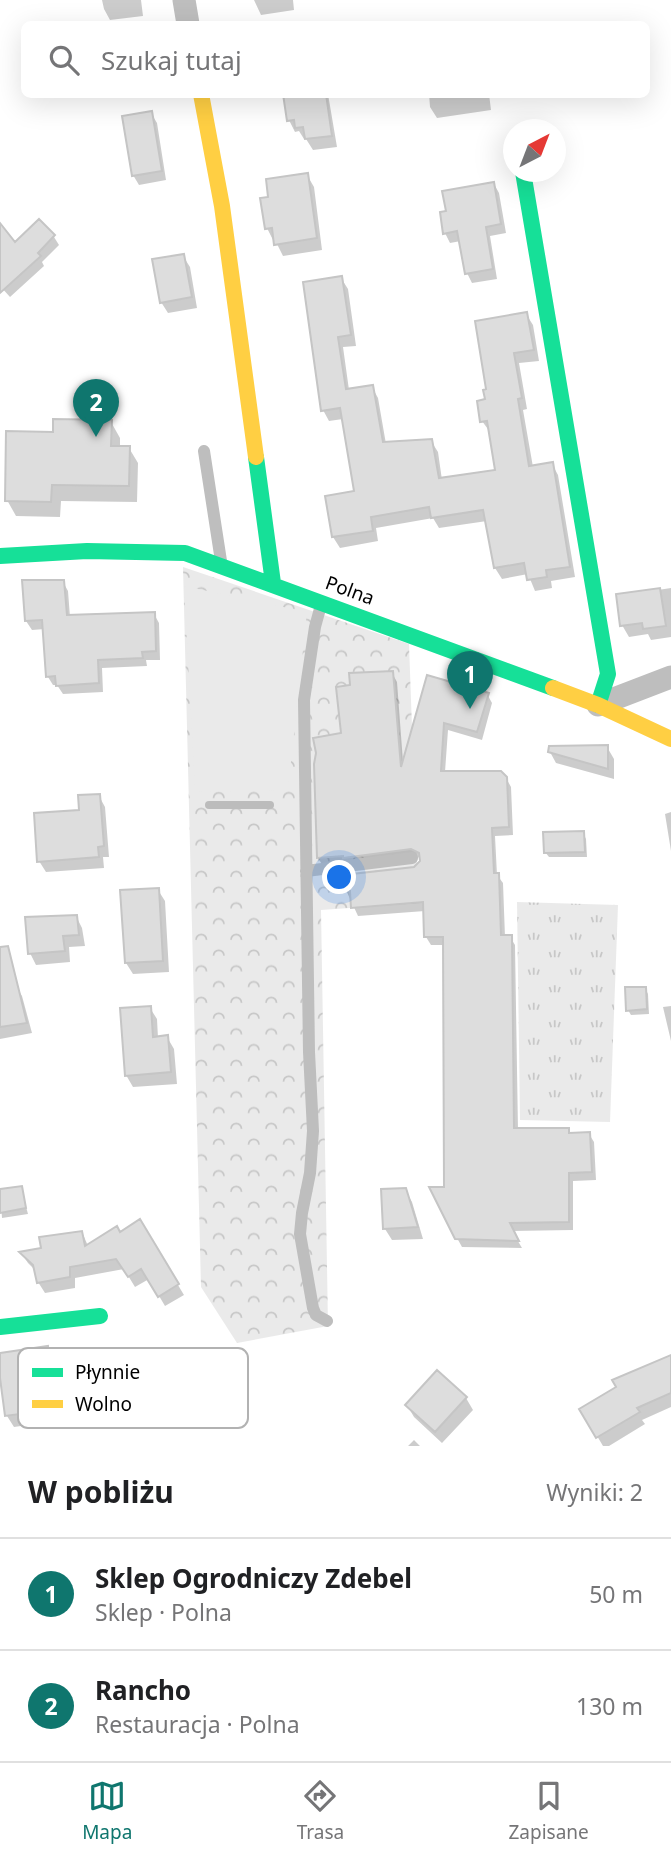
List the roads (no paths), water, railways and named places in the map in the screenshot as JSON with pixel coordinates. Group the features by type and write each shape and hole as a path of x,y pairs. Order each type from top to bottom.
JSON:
{"street":[{"path":"184,0 188,21"},
{"path":"202,98 222,206 273,583"},
{"path":"525,182 608,674 598,705"},
{"name":"Polna","path":"0,555 87,551 185,553 273,583 598,705 671,739"},
{"path":"598,705 671,677"},
{"path":"0,1328 100,1316"}],"lane":[{"path":"204,451 222,566"},
{"path":"323,602 315,627 304,700 313,1131 310,1173 300,1234 313,1308 316,1315 327,1321"},
{"path":"306,871 412,858"}],"waterway":[{"path":"209,805 270,805"}],"place":[{"name":"Rancho","path":"96,437"},
{"name":"Sklep Ogrodniczy Zdebel","path":"470,709"}]}
